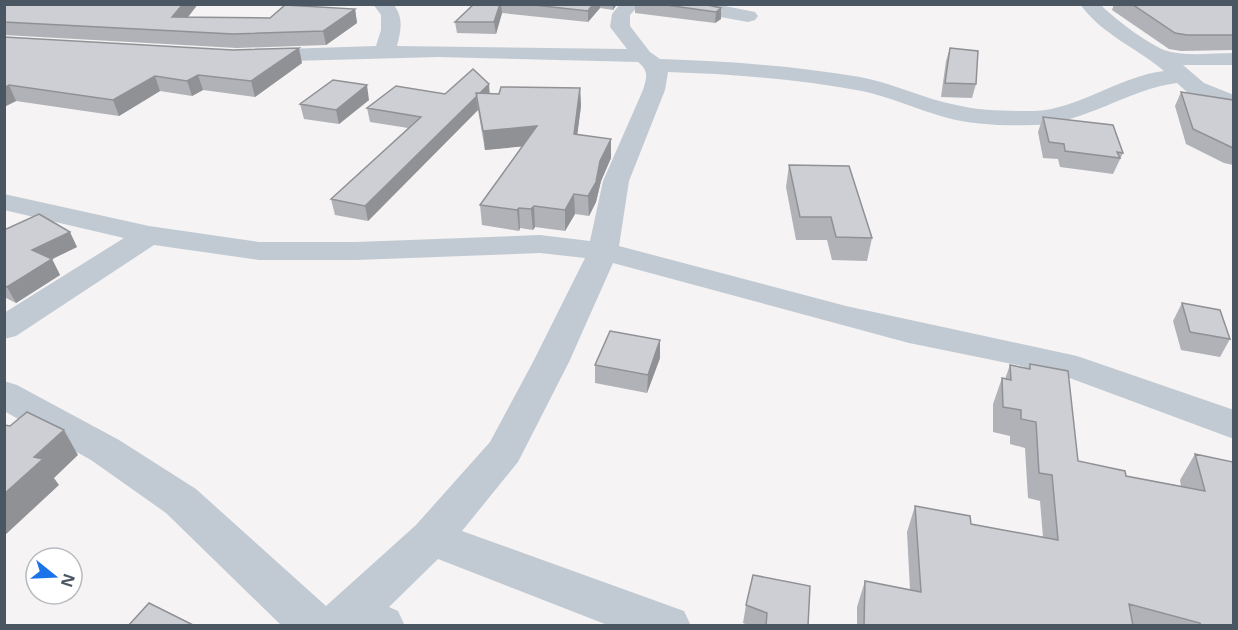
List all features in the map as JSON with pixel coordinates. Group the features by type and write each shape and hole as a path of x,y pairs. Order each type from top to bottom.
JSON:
{"street":[{"path":"382,4 391,14 391,30 385,53"},
{"path":"4,394 105,450 181,501 346,622 432,538 504,452 551,362 603,251 616,181 658,76 649,60 620,27 621,14 631,4"},
{"path":"681,4 748,16"},
{"path":"1089,4 1111,25 1158,55 1180,76 1212,97 1233,104"},
{"path":"237,56 438,51 649,60 850,82 875,86 952,112 993,117 1035,118 1055,116 1154,79 1180,76"},
{"path":"1158,55 1183,60 1233,60"},
{"path":"4,202 149,235 259,251 356,251 540,244 603,251 855,319 909,332 1017,352 1077,368 1233,425"},
{"path":"4,328 149,235"},
{"path":"432,538 667,626"}],"building":[{"path":"4,4 183,4 172,17 270,18 285,5 355,9 323,31 233,34 4,22"},
{"path":"474,4 500,4 494,22 455,22"},
{"path":"525,4 593,4 588,11"},
{"path":"659,4 703,4 721,8 716,12"},
{"path":"1132,4 1233,4 1233,35 1175,33"},
{"path":"4,37 233,50 299,48 251,81 198,75 187,81 155,76 113,100 9,85 4,88"},
{"path":"950,48 978,51 976,84 945,83"},
{"path":"473,69 489,84 480,93 476,93 477,96 365,206 331,199 421,117 367,108 396,86 445,94"},
{"path":"333,80 367,85 336,110 300,104"},
{"path":"501,87 580,88 574,134 611,139 600,161 596,182 588,196 574,194 565,210 534,206 531,209 519,208 517,210 480,205 537,126 483,131 476,93 499,94"},
{"path":"1181,92 1233,100 1233,148 1193,129"},
{"path":"1043,117 1113,125 1123,153 1117,152 1120,158 1065,151 1064,144 1049,142"},
{"path":"789,165 849,166 872,238 836,237 831,217 800,217"},
{"path":"39,214 70,232 32,250 52,259 7,287 4,285 4,230"},
{"path":"1182,303 1220,310 1230,339 1190,332"},
{"path":"610,331 660,340 648,375 595,365"},
{"path":"1030,364 1068,371 1078,461 1125,471 1126,476 1205,491 1195,454 1233,462 1233,626 1201,626 1200,623 1129,604 1133,626 864,626 865,581 921,592 915,506 970,516 971,524 1058,540 1052,475 1039,473 1036,422 1021,419 1021,410 1003,407 1002,378 1011,380 1010,365 1030,369"},
{"path":"27,412 64,430 34,457 43,459 4,494 4,425 10,426"},
{"path":"753,575 810,586 808,626 766,626 767,613 746,605"},
{"path":"149,603 195,626 128,626"}]}
